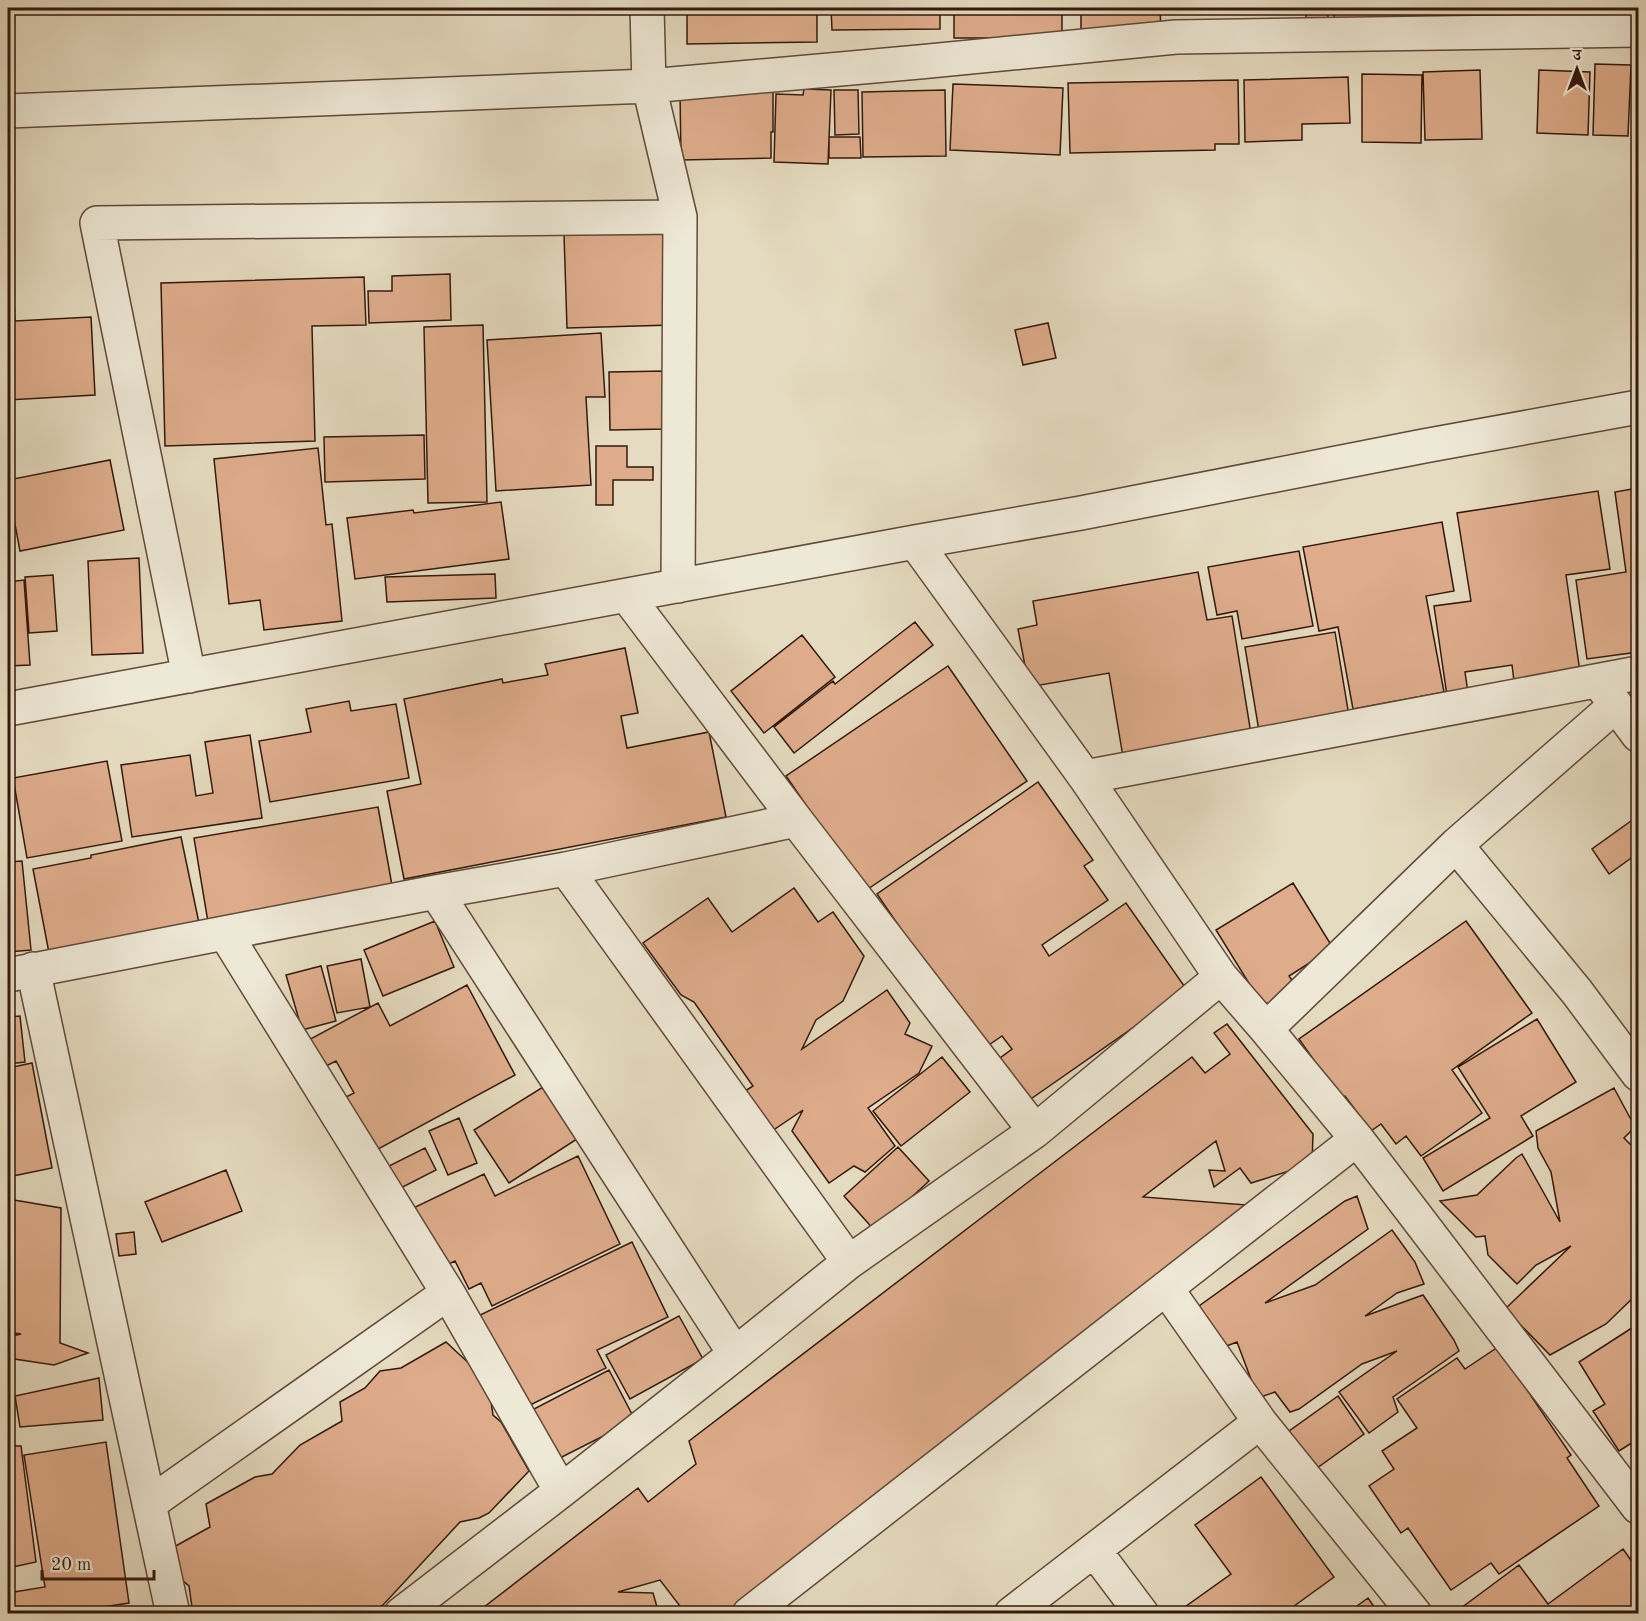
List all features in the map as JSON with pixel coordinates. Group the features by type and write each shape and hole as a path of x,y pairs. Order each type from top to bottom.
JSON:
{"street":[{"path":"647,8 649,86 680,217 678,586"},
{"path":"8,111 649,86 1176,37 1638,30"},
{"path":"189,676 97,223 680,217"},
{"path":"8,709 1081,513 1638,407"},
{"path":"915,542 1085,777 1221,977 1357,1139 1638,1507"},
{"path":"627,596 1035,1131"},
{"path":"1266,1029 1456,845 1607,693 1638,673"},
{"path":"1085,777 1607,693"},
{"path":"1607,693 1638,735"},
{"path":"173,1614 149,1504 20,972 436,892 566,870 796,820"},
{"path":"1456,845 1577,992 1638,1074"},
{"path":"566,870 849,1262"},
{"path":"436,892 735,1354"},
{"path":"225,933 448,1293 561,1491"},
{"path":"401,1614 561,1491 849,1262 1035,1131 1221,977"},
{"path":"749,1614 1357,1139"},
{"path":"1166,1288 1260,1422 1415,1614"},
{"path":"149,1504 448,1293"},
{"path":"1011,1614 1260,1422"},
{"path":"1094,1550 1142,1614"}],"building":[{"path":"687,8 817,8 817,42 687,44"},
{"path":"831,8 940,8 940,29 832,30"},
{"path":"954,8 1062,8 1062,38 954,38"},
{"path":"1081,8 1160,8 1161,31 1081,33"},
{"path":"1306,8 1328,8 1328,24 1306,24"},
{"path":"1334,8 1473,8 1473,16 1334,20"},
{"path":"1483,8 1513,8 1513,17 1483,18"},
{"path":"1515,8 1540,8 1541,21 1515,21"},
{"path":"1543,8 1597,8 1597,17 1543,18"},
{"path":"1604,8 1638,8 1638,15 1604,16"},
{"path":"1595,64 1631,65 1628,136 1593,135"},
{"path":"1480,70 1482,139 1425,140 1423,72"},
{"path":"1539,70 1590,72 1588,135 1537,133"},
{"path":"1362,74 1422,75 1421,143 1362,142"},
{"path":"1348,77 1350,123 1302,124 1302,140 1245,142 1244,80"},
{"path":"1238,80 1239,144 1215,144 1215,150 1070,153 1068,83"},
{"path":"953,84 1063,88 1060,155 950,150"},
{"path":"804,89 831,90 828,164 774,162 776,94 803,95"},
{"path":"834,90 858,90 859,134 835,135"},
{"path":"945,90 946,156 863,157 862,92"},
{"path":"773,91 771,158 681,160 680,92"},
{"path":"829,137 860,137 861,158 829,158"},
{"path":"670,232 672,325 567,328 564,234"},
{"path":"8,258 12,258 15,321 91,317 95,395 8,400"},
{"path":"450,274 451,320 369,323 368,291 392,291 392,276"},
{"path":"364,277 366,325 312,326 315,441 165,446 161,283"},
{"path":"1048,323 1056,358 1023,365 1015,330"},
{"path":"483,325 487,502 428,503 424,327"},
{"path":"601,333 605,397 586,397 591,485 496,491 487,340"},
{"path":"666,371 667,429 610,430 609,372"},
{"path":"424,435 425,479 325,482 324,437"},
{"path":"596,446 627,446 627,467 653,467 653,480 613,480 613,505 596,505"},
{"path":"318,448 326,525 332,524 342,621 264,630 260,600 229,604 214,459"},
{"path":"110,460 124,530 20,551 8,480"},
{"path":"1638,488 1638,652 1587,659 1576,580 1626,572 1615,492"},
{"path":"1598,491 1610,569 1566,575 1580,672 1514,681 1512,665 1465,672 1468,693 1447,696 1434,606 1471,601 1457,513"},
{"path":"501,502 509,559 355,579 347,518 413,510 414,513"},
{"path":"1442,522 1454,591 1426,596 1444,692 1353,709 1338,627 1319,631 1303,547"},
{"path":"1299,551 1313,626 1242,639 1237,611 1217,615 1208,567"},
{"path":"139,558 143,653 92,655 88,561"},
{"path":"1198,572 1207,620 1232,616 1251,734 1123,757 1109,673 1029,687 1018,629 1037,625 1033,601"},
{"path":"495,574 496,598 387,602 385,577"},
{"path":"53,575 57,631 29,633 25,577"},
{"path":"24,580 30,665 8,666 8,582"},
{"path":"915,622 933,645 794,753 774,727 833,681 835,684"},
{"path":"1335,632 1349,716 1259,731 1245,647"},
{"path":"802,635 835,677 764,733 731,691"},
{"path":"625,648 638,713 621,716 627,748 709,732 726,817 404,879 387,791 421,784 404,699 502,679 503,683 548,675 545,664"},
{"path":"948,666 1027,781 865,891 786,776"},
{"path":"349,701 351,711 396,704 409,778 270,802 259,741 311,732 306,709"},
{"path":"250,735 262,818 132,837 121,765 190,755 196,796 213,793 205,742"},
{"path":"107,761 122,841 27,858 13,778"},
{"path":"1038,782 1093,860 1084,866 1108,900 1042,945 1049,956 1126,903 1187,990 1025,1103 996,1061 1012,1049 1002,1036 983,1049 877,894"},
{"path":"378,807 393,891 208,922 194,838"},
{"path":"1638,816 1638,853 1609,874 1592,849"},
{"path":"181,837 199,923 49,953 33,869"},
{"path":"22,861 31,950 8,952 8,862"},
{"path":"1293,883 1333,948 1289,976 1296,986 1263,1006 1216,930"},
{"path":"794,888 818,922 833,912 864,956 843,1001 816,1020 802,1049 887,990 910,1023 905,1034 932,1046 919,1073 868,1108 895,1146 865,1172 854,1166 829,1183 792,1131 803,1110 769,1133 742,1093 753,1086 694,1002 681,995 643,943 708,898 732,932"},
{"path":"435,921 454,967 383,996 364,950"},
{"path":"1466,921 1532,1013 1452,1070 1482,1113 1421,1156 1406,1136 1396,1144 1381,1124 1371,1131 1345,1096 1341,1099 1299,1039"},
{"path":"361,959 370,1007 337,1013 327,966"},
{"path":"321,966 336,1021 302,1030 286,975"},
{"path":"467,985 515,1075 369,1154 346,1097 354,1093 336,1061 316,1071 301,1044 378,1003 390,1026"},
{"path":"20,1016 25,1062 8,1064 8,1017"},
{"path":"1537,1019 1576,1082 1521,1116 1533,1136 1443,1191 1423,1158 1490,1118 1458,1067"},
{"path":"1227,1024 1313,1134 1312,1164 1251,1183 1240,1168 1214,1187 1209,1170 1225,1171 1216,1141 1143,1197 1260,1206 738,1614 686,1614 660,1580 618,1592 653,1593 659,1614 475,1614 638,1488 648,1502 696,1464 689,1441 1192,1057 1205,1073 1230,1054 1214,1033"},
{"path":"942,1057 970,1092 901,1146 873,1111"},
{"path":"32,1063 52,1168 8,1177 8,1068"},
{"path":"543,1087 577,1139 509,1183 474,1130"},
{"path":"1614,1088 1635,1127 1624,1138 1638,1152 1638,1296 1637,1294 1606,1324 1550,1355 1505,1309 1571,1246 1536,1265 1517,1284 1488,1255 1485,1236 1476,1237 1440,1201 1477,1195 1522,1154 1560,1222 1551,1172 1538,1148 1536,1131"},
{"path":"459,1118 477,1163 448,1175 429,1131"},
{"path":"898,1147 929,1181 875,1231 844,1196"},
{"path":"425,1148 436,1170 391,1193 379,1171"},
{"path":"578,1156 620,1244 492,1306 481,1283 469,1289 455,1261 436,1270 407,1211 484,1174 495,1196"},
{"path":"226,1170 242,1211 162,1242 145,1202"},
{"path":"1357,1196 1368,1229 1265,1303 1315,1285 1392,1230 1415,1262 1424,1284 1397,1293 1365,1316 1423,1295 1459,1351 1393,1397 1398,1412 1369,1433 1339,1392 1397,1351 1362,1364 1299,1409 1290,1412 1275,1392 1258,1398 1237,1342 1216,1350 1199,1306 1345,1201"},
{"path":"8,1199 61,1208 60,1343 88,1353 54,1365 8,1358 8,1337 21,1334 8,1332"},
{"path":"134,1232 136,1254 119,1256 116,1234"},
{"path":"632,1242 668,1317 597,1350 606,1368 524,1408 478,1316"},
{"path":"679,1316 703,1359 630,1399 606,1355"},
{"path":"1638,1324 1638,1439 1619,1451 1593,1411 1605,1404 1579,1362"},
{"path":"446,1342 488,1381 493,1415 501,1422 529,1471 489,1513 479,1518 460,1522 383,1605 367,1614 193,1614 189,1586 176,1575 172,1548 210,1527 206,1504 255,1477 272,1474 300,1445 342,1421 340,1402 365,1388 380,1371 401,1368"},
{"path":"1498,1347 1571,1455 1567,1458 1599,1506 1499,1574 1491,1563 1451,1590 1408,1528 1401,1533 1369,1486 1394,1469 1382,1451 1417,1428 1397,1399 1457,1358 1465,1369"},
{"path":"609,1370 635,1420 558,1459 532,1410"},
{"path":"99,1378 103,1420 20,1427 15,1396"},
{"path":"1338,1396 1364,1434 1313,1471 1285,1434"},
{"path":"106,1442 129,1603 56,1614 8,1614 8,1593 45,1587 24,1455"},
{"path":"8,1446 21,1446 36,1562 8,1568"},
{"path":"1261,1477 1334,1577 1283,1614 1175,1614 1231,1574 1195,1525"},
{"path":"1623,1549 1638,1570 1638,1614 1453,1614 1519,1565 1548,1604"},
{"path":"1368,1598 1379,1614 1346,1614"}]}
